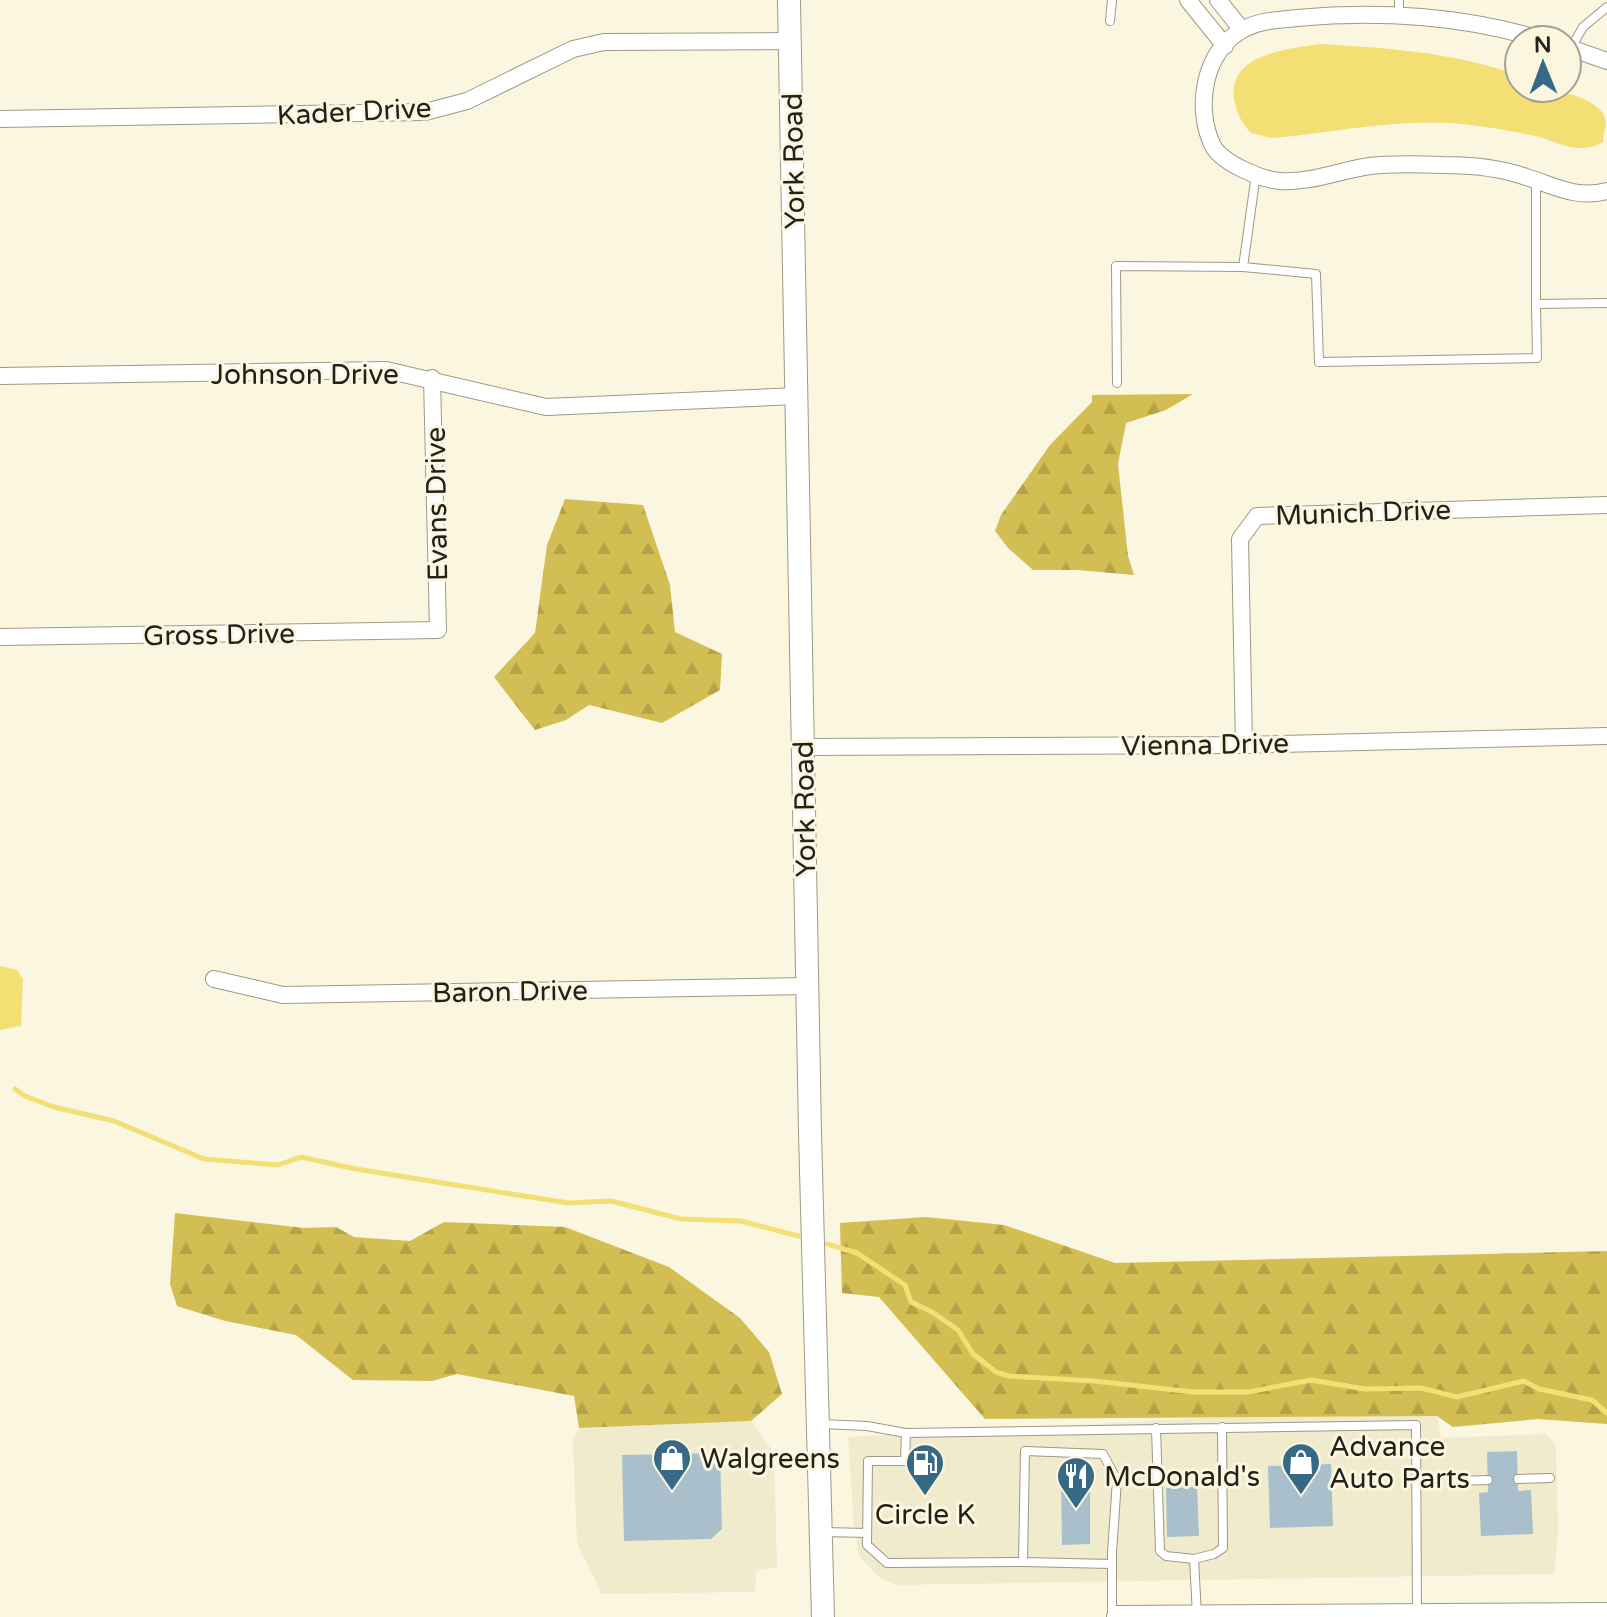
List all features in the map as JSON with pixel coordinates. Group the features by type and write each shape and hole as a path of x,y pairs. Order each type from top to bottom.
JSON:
{"street":[{"name":"York Road","path":"789,0 807,986 823,1617"},
{"path":"1188,0 1225,46"},
{"path":"1218,0 1242,30"},
{"path":"1503,30 1399,8 1264,21 1242,30 1225,46 1210,69 1203,96 1204,121 1214,149 1244,171 1280,181 1372,166 1442,165 1476,167 1526,177 1572,194 1592,195 1607,191"},
{"name":"Kader Drive","path":"0,119 425,112 467,101 573,49 604,42 791,41"},
{"path":"1583,53 1607,61"},
{"name":"Johnson Drive","path":"0,376 386,370 432,378 480,393 546,407 797,396"},
{"name":"Evans Drive","path":"432,378 438,630"},
{"name":"Munich Drive","path":"1244,745 1240,539 1257,516 1607,505"},
{"name":"Gross Drive","path":"0,637 438,630"},
{"name":"Vienna Drive","path":"803,747 1244,745 1607,736"},
{"name":"Baron Drive","path":"214,979 283,995 807,986"},
{"path":"1115,1617 1595,1615"}],"lane":[{"path":"1110,21 1112,0"},
{"path":"1583,27 1607,7"},
{"path":"1243,267 1256,174"},
{"path":"1117,383 1116,266 1243,267 1316,274 1319,362 1537,358 1536,182"},
{"path":"1536,304 1607,303"},
{"path":"817,1424 867,1426 906,1433 1416,1425 1417,1615"},
{"path":"1156,1428 1160,1551 1172,1558 1194,1559 1214,1554 1223,1548 1222,1427"},
{"path":"1023,1562 1024,1431"},
{"path":"906,1433 905,1461 868,1461 867,1545 887,1563 1112,1564"},
{"path":"1025,1451 1103,1454 1117,1480 1112,1553 1115,1617"},
{"path":"1518,1479 1550,1478"},
{"path":"1454,1481 1488,1480"},
{"path":"820,1532 867,1533"},
{"path":"1194,1559 1197,1616"}],"shaded area":[{"path":"1320,44 1395,50 1446,56 1495,68 1503,71 1503,104 1583,104 1583,98 1594,104 1606,122 1603,142 1578,148 1509,131 1427,122 1272,138 1251,133 1240,118 1234,99 1240,72 1262,56"},
{"path":"0,966 17,970 23,979 21,1026 0,1030"},
{"path":"1437,1416 1441,1438 1546,1434 1556,1445 1558,1532 1554,1574 895,1585 879,1577 859,1556 848,1437 1226,1417"},
{"path":"751,1421 774,1453 777,1568 760,1569 756,1573 755,1592 602,1594 577,1544 573,1440 579,1428"}],"green space":[{"path":"1193,394 1166,410 1126,423 1118,464 1128,556 1134,575 1033,570 1008,548 995,531 1001,515 1050,445 1092,402 1092,395"},
{"path":"565,499 643,505 670,585 675,632 722,654 720,690 662,723 589,705 566,720 535,730 494,677 535,633 547,545"},
{"path":"175,1213 304,1228 336,1227 354,1237 410,1241 444,1222 565,1227 669,1267 740,1318 769,1352 782,1394 751,1421 579,1428 574,1396 457,1374 432,1381 353,1380 296,1335 225,1321 177,1306 170,1284"},
{"path":"926,1217 1004,1225 1115,1263 1607,1251 1607,1424 1538,1419 1453,1427 1437,1416 985,1419 879,1297 842,1293 840,1223"}],"building":[{"path":"1517,1451 1518,1491 1531,1490 1533,1534 1481,1536 1479,1493 1488,1492 1487,1452"},
{"name":"Walgreens","path":"720,1453 722,1529 711,1539 624,1541 622,1455"},
{"name":"Advance Auto Parts","path":"1331,1464 1333,1526 1270,1528 1268,1466"},
{"name":"McDonald's","path":"1090,1476 1090,1544 1062,1545 1061,1477"},
{"path":"1197,1487 1199,1536 1167,1537 1166,1488"}],"waterway":[{"path":"15,1089 54,1107 114,1121 204,1159 278,1165 301,1157 356,1169 568,1203 611,1201 681,1219 741,1221 798,1236"},
{"path":"827,1244 857,1253 905,1285 911,1302 958,1330 973,1354 996,1372 1009,1376 1193,1392 1248,1392 1311,1380 1365,1389 1421,1388 1457,1397 1524,1381 1539,1389 1592,1400 1607,1413"}],"place":[{"name":"Walgreens","path":"672,1492"},
{"name":"Advance Auto Parts","path":"1301,1496"},
{"name":"Circle K","path":"925,1497"},
{"name":"McDonald's","path":"1076,1510"}]}
